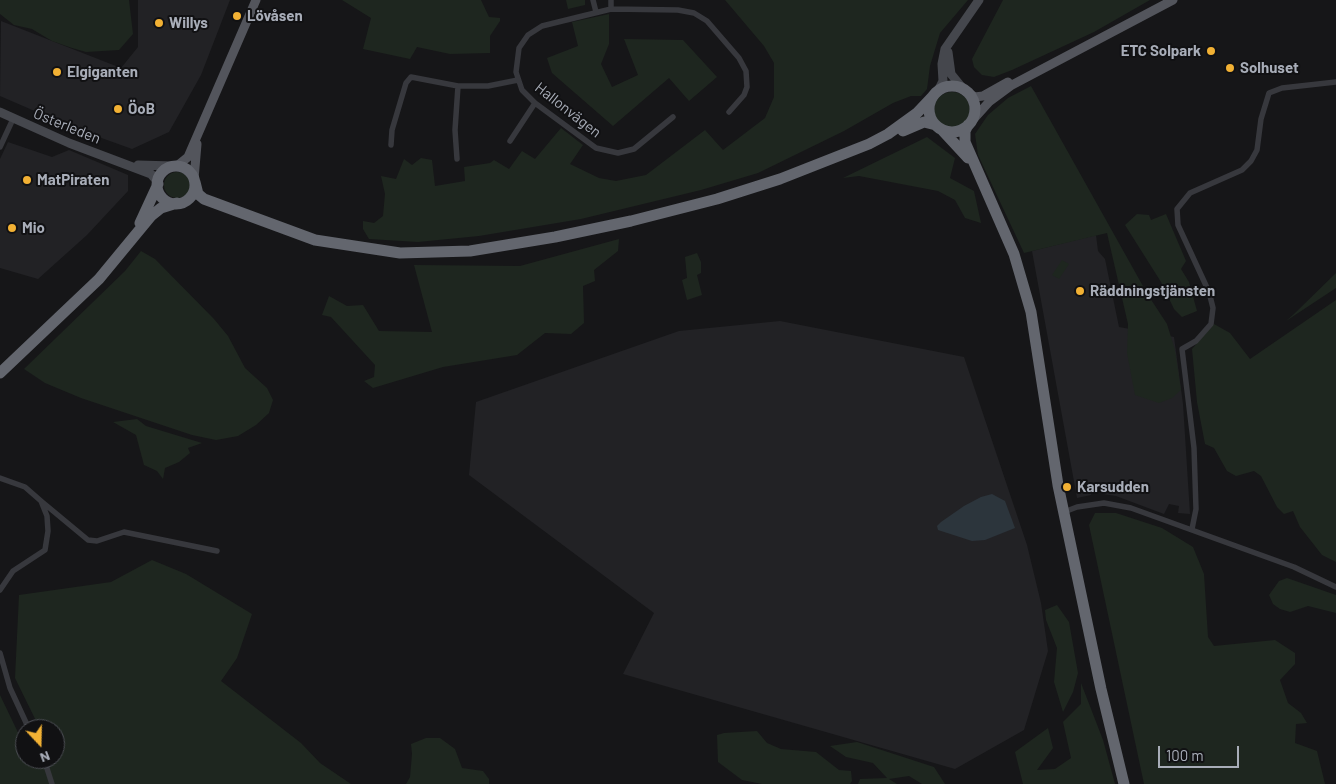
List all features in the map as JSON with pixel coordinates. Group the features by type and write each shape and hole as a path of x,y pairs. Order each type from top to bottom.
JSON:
{"highway":[{"path":"0,370 118,252 141,221 164,171 176,166 187,169 200,196 291,233 332,244 400,254 462,251 584,232 669,212 780,179 869,144 907,122 936,94 950,87 966,92 974,107 964,139 1014,254 1025,286 1064,512 1102,697 1124,784"},
{"path":"936,94 929,111 938,127 958,145 978,171"},
{"path":"869,144 878,143 920,122 928,122 954,132 969,124"},
{"path":"0,370 99,278 152,216 161,208 179,203 193,194 194,181"},
{"path":"158,183 163,198 179,203 222,206"}],"main road":[{"path":"242,32 249,0"},
{"path":"176,166 186,160 256,0"},
{"path":"966,92 977,97 987,94 1163,0"},
{"path":"969,124 989,102 1012,85 1173,0"},
{"path":"194,181 197,137"}],"street":[{"path":"593,0 596,12"},
{"path":"611,0 611,8"},
{"path":"936,94 943,81 943,54 979,0"},
{"name":"Hallonvägen","path":"673,116 640,145 627,151 610,153 589,144 535,103 522,90 518,80 516,57 528,35 542,26 611,8 678,10 694,13 707,21 739,58 746,71 747,87 744,95 729,112"},
{"path":"952,40 948,53 949,67 954,80 966,92"},
{"path":"391,145 392,130 406,83 412,77 458,86 488,86 518,80"},
{"path":"1192,529 1196,509 1194,448 1182,349 1196,341 1211,324 1213,308 1209,292 1178,225 1177,209 1190,193 1242,170 1251,161 1257,150 1261,119 1269,93 1282,88 1336,82"},
{"path":"457,159 455,130 458,86"},
{"path":"510,141 535,103"},
{"name":"Österleden","path":"0,112 13,119 151,174 158,183"},
{"path":"0,147 13,119"},
{"name":"Österleden","path":"125,164 176,166"},
{"path":"0,478 25,487 88,540 97,541 124,532 217,551"},
{"path":"0,590 13,572 45,550 48,532 47,516 41,501"},
{"path":"1064,512 1091,504 1115,504 1192,529 1294,567 1336,587"},
{"path":"0,653 10,688 24,719"},
{"path":"47,769 52,784"}],"shaded area":[{"path":"0,0 129,0 133,34 119,50 86,52 52,41 32,29 14,25 0,14"},
{"path":"138,0 230,0 201,75 169,132 132,149 74,128 0,96 1,21 121,68 138,47"},
{"path":"342,0 481,0 489,17 500,18 500,21 490,36 490,53 450,54 417,47 410,59 363,49 371,18"},
{"path":"566,0 585,0 585,5 568,9"},
{"path":"725,0 968,0 940,33 930,66 927,89 921,96 911,96 893,103 844,131 758,173 701,190 581,219 479,236 418,242 369,239 363,229 363,221 374,223 383,216 385,194 381,176 396,179 404,159 412,165 421,158 432,160 435,186 465,181 464,167 490,163 494,160 509,169 522,151 535,159 561,128 583,145 570,164 599,178 616,181 646,175 705,130 723,150 765,118 774,97 774,63 764,46"},
{"path":"1003,0 1150,0 1094,32 1012,70 994,77 982,75 974,67 972,59"},
{"path":"609,14 609,44 601,64 612,87 638,75 624,39 683,40 717,77 689,101 669,78 613,126 552,73 547,58 578,46 572,22"},
{"path":"1031,86 1148,295 1167,324 1175,350 1181,390 1172,398 1159,403 1135,395 1127,353 1128,324 1107,233 1024,253 978,155 975,134 988,115 1008,98"},
{"path":"952,92 959,93 965,97 969,103 969,117 965,123 959,127 952,128 945,127 939,123 935,117 934,110 935,103 939,97 945,93"},
{"path":"927,137 955,158 950,178 974,191 981,223 965,218 955,200 938,191 859,176 843,178"},
{"path":"8,142 52,157 69,150 128,175 128,191 87,235 38,279 0,268 0,159"},
{"path":"177,172 186,176 190,185 186,194 177,198 168,194 164,185 168,176"},
{"path":"1137,214 1149,215 1151,220 1166,214 1186,261 1181,269 1189,282 1197,311 1182,317 1174,309 1161,282 1125,225"},
{"path":"1096,235 1098,251 1105,259 1119,327 1174,337 1183,404 1190,514 1178,513 1179,506 1169,504 1164,514 1116,496 1103,494 1101,483 1090,485 1091,495 1077,498 1032,251"},
{"path":"619,239 618,251 594,270 595,281 583,286 584,323 571,334 545,333 517,355 443,367 373,388 364,381 374,377 375,365 331,317 322,315 329,296 347,306 363,305 379,331 432,332 414,265 520,266"},
{"path":"141,251 155,259 214,319 228,336 245,368 267,388 273,400 269,413 256,425 238,436 216,440 192,435 81,398 45,383 24,369 125,271"},
{"path":"697,253 701,262 701,273 697,275 702,295 687,300 682,280 687,278 685,257"},
{"path":"1062,260 1069,264 1059,279 1052,275"},
{"path":"1336,273 1336,288 1286,321 1294,314"},
{"path":"1336,300 1336,562 1322,555 1300,527 1293,511 1284,514 1277,507 1261,476 1254,471 1236,476 1227,471 1214,448 1205,444 1197,402 1192,349 1214,324 1230,333 1250,359"},
{"path":"780,321 964,357 1027,545 1041,603 1048,651 1024,730 955,769 623,674 654,613 469,475 476,402 679,331"},
{"path":"137,419 146,426 202,443 188,448 190,453 179,462 165,468 163,479 157,471 144,465 136,435 113,422"},
{"path":"992,494 1005,501 1015,528 985,540 972,541 938,530 937,526 941,522 964,506 981,497"},
{"path":"1095,513 1116,513 1162,528 1193,547 1204,574 1208,637 1214,646 1275,640 1295,653 1295,664 1280,680 1288,703 1301,713 1307,723 1296,724 1295,743 1317,751 1325,784 1144,784 1089,525"},
{"path":"152,560 186,574 252,614 237,658 221,681 301,743 320,763 351,784 0,784 0,695 15,726 15,769 65,769 65,719 35,719 15,678 19,595 111,582"},
{"path":"1287,578 1336,595 1336,613 1308,606 1290,612 1280,609 1273,604 1269,595 1279,581"},
{"path":"1057,605 1069,622 1078,673 1073,692 1063,712 1054,682 1057,648 1046,620 1045,610"},
{"path":"1081,683 1103,740 1115,784 1023,784 1015,752 1048,728 1053,748 1037,770 1055,769 1071,758 1063,722 1081,704"},
{"path":"757,731 767,743 781,749 816,752 839,770 851,771 852,781 850,784 762,784 742,780 718,762 717,735"},
{"path":"426,738 440,738 455,749 462,768 483,771 489,779 489,784 406,784 410,777 411,744"},
{"path":"857,742 934,767 945,784 922,784 909,776 889,779 897,784 858,784 860,779 887,778 873,763 846,757 830,746"}],"place":[{"name":"Lövåsen","path":"237,16"},
{"name":"Willys","path":"159,23"},
{"name":"ETC Solpark","path":"1211,51"},
{"name":"Solhuset","path":"1230,68"},
{"name":"Elgiganten","path":"57,72"},
{"name":"ÖoB","path":"118,109"},
{"name":"MatPiraten","path":"27,180"},
{"name":"Mio","path":"12,228"},
{"name":"Räddningstjänsten","path":"1080,291"},
{"name":"Karsudden","path":"1067,487"}]}
